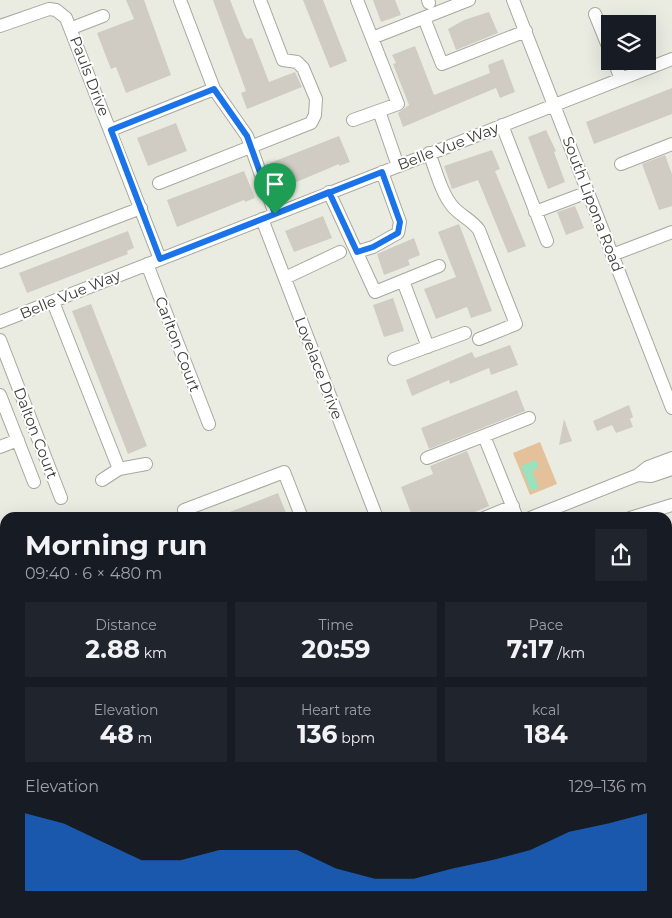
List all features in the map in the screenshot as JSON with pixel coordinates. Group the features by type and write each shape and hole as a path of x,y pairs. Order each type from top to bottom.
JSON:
{"street":[{"path":"180,0 214,89 247,136 275,214"},
{"path":"159,183 252,148 311,123 315,115 316,99 303,68 297,62 283,60 260,0"},
{"path":"354,120 398,104 357,0"},
{"path":"372,38 468,0"},
{"name":"South Lipona Road","path":"513,0 672,408"},
{"name":"Pauls Drive","path":"0,26 49,8 56,10 66,18 72,28 160,259"},
{"path":"595,14 601,29"},
{"path":"72,28 103,16"},
{"path":"424,18 442,64 526,31"},
{"name":"Belle Vue Way","path":"1,319 52,302 672,59"},
{"path":"618,70 621,79"},
{"path":"111,130 214,89"},
{"path":"379,111 398,166"},
{"path":"502,125 547,242"},
{"path":"621,164 672,144"},
{"path":"430,154 449,202 460,213 472,220 479,230 516,324 479,339"},
{"path":"357,252 373,247 398,233 400,222 382,172"},
{"path":"329,192 375,292 439,266"},
{"path":"535,212 588,192"},
{"path":"0,262 140,208"},
{"name":"Lovelace Drive","path":"262,219 375,512"},
{"path":"612,254 672,232"},
{"path":"285,278 340,252"},
{"name":"Carlton Court","path":"147,264 209,424"},
{"path":"403,281 428,346"},
{"path":"52,302 119,469"},
{"path":"394,359 465,333"},
{"name":"Dalton Court","path":"0,340 61,498"},
{"path":"0,395 34,482"},
{"path":"427,458 529,418"},
{"path":"484,436 515,512"},
{"path":"0,447 18,440"},
{"path":"545,512 638,475 665,468 672,458"},
{"path":"102,480 119,469 146,464"},
{"path":"185,512 184,510 284,472 300,512"},
{"path":"649,512 672,505"}],"shaded area":[{"path":"540,442 557,484 530,495 513,453"},
{"path":"536,460 539,468 532,471 539,488 531,491 521,466"}],"building":[{"path":"126,0 144,0 171,75 126,93 116,67 111,69 97,33 134,19"},
{"path":"213,0 230,0 244,35 247,39 252,38 269,82 295,72 302,87 247,109 241,93 246,91"},
{"path":"303,0 323,0 347,61 330,68"},
{"path":"373,0 395,0 401,15 381,22"},
{"path":"489,12 498,33 456,50 448,29 464,20"},
{"path":"415,46 434,95 490,73 488,65 503,59 515,92 500,98 496,88 403,127 398,113 409,105 393,64 396,63 392,55"},
{"path":"672,88 672,114 594,144 586,122"},
{"path":"176,123 187,151 148,166 137,138"},
{"path":"546,130 556,151 554,152 565,182 548,189 528,137"},
{"path":"339,136 350,162 339,166 339,164 280,189 270,163"},
{"path":"492,150 500,169 495,171 526,246 508,253 478,180 452,189 444,166"},
{"path":"665,155 672,174 672,206 659,210 642,164"},
{"path":"244,171 255,198 245,202 244,200 177,227 167,200"},
{"path":"575,206 584,228 566,235 557,212"},
{"path":"323,216 332,238 294,252 285,231"},
{"path":"459,224 492,311 471,318 467,307 436,319 424,289 456,277 438,232"},
{"path":"128,231 134,248 127,251 128,254 27,293 19,273"},
{"path":"414,238 420,255 408,260 410,265 384,275 377,254"},
{"path":"393,298 404,331 384,337 373,305"},
{"path":"91,304 147,446 128,454 72,311"},
{"path":"510,345 518,365 491,375 489,368 450,384 449,380 412,396 406,380 472,352 475,358"},
{"path":"517,390 525,411 429,449 421,428"},
{"path":"629,405 633,417 630,419 633,427 616,433 612,425 597,431 593,421"},
{"path":"564,419 572,441 559,445"},
{"path":"467,451 489,506 475,512 411,512 401,487 433,474 430,466"},
{"path":"278,493 286,512 230,512"}],"route":[{"path":"275,214 160,259 111,130 214,89 247,136 275,214 329,192 357,252 390,239 398,233 400,222 382,172 329,192 275,214"}]}
